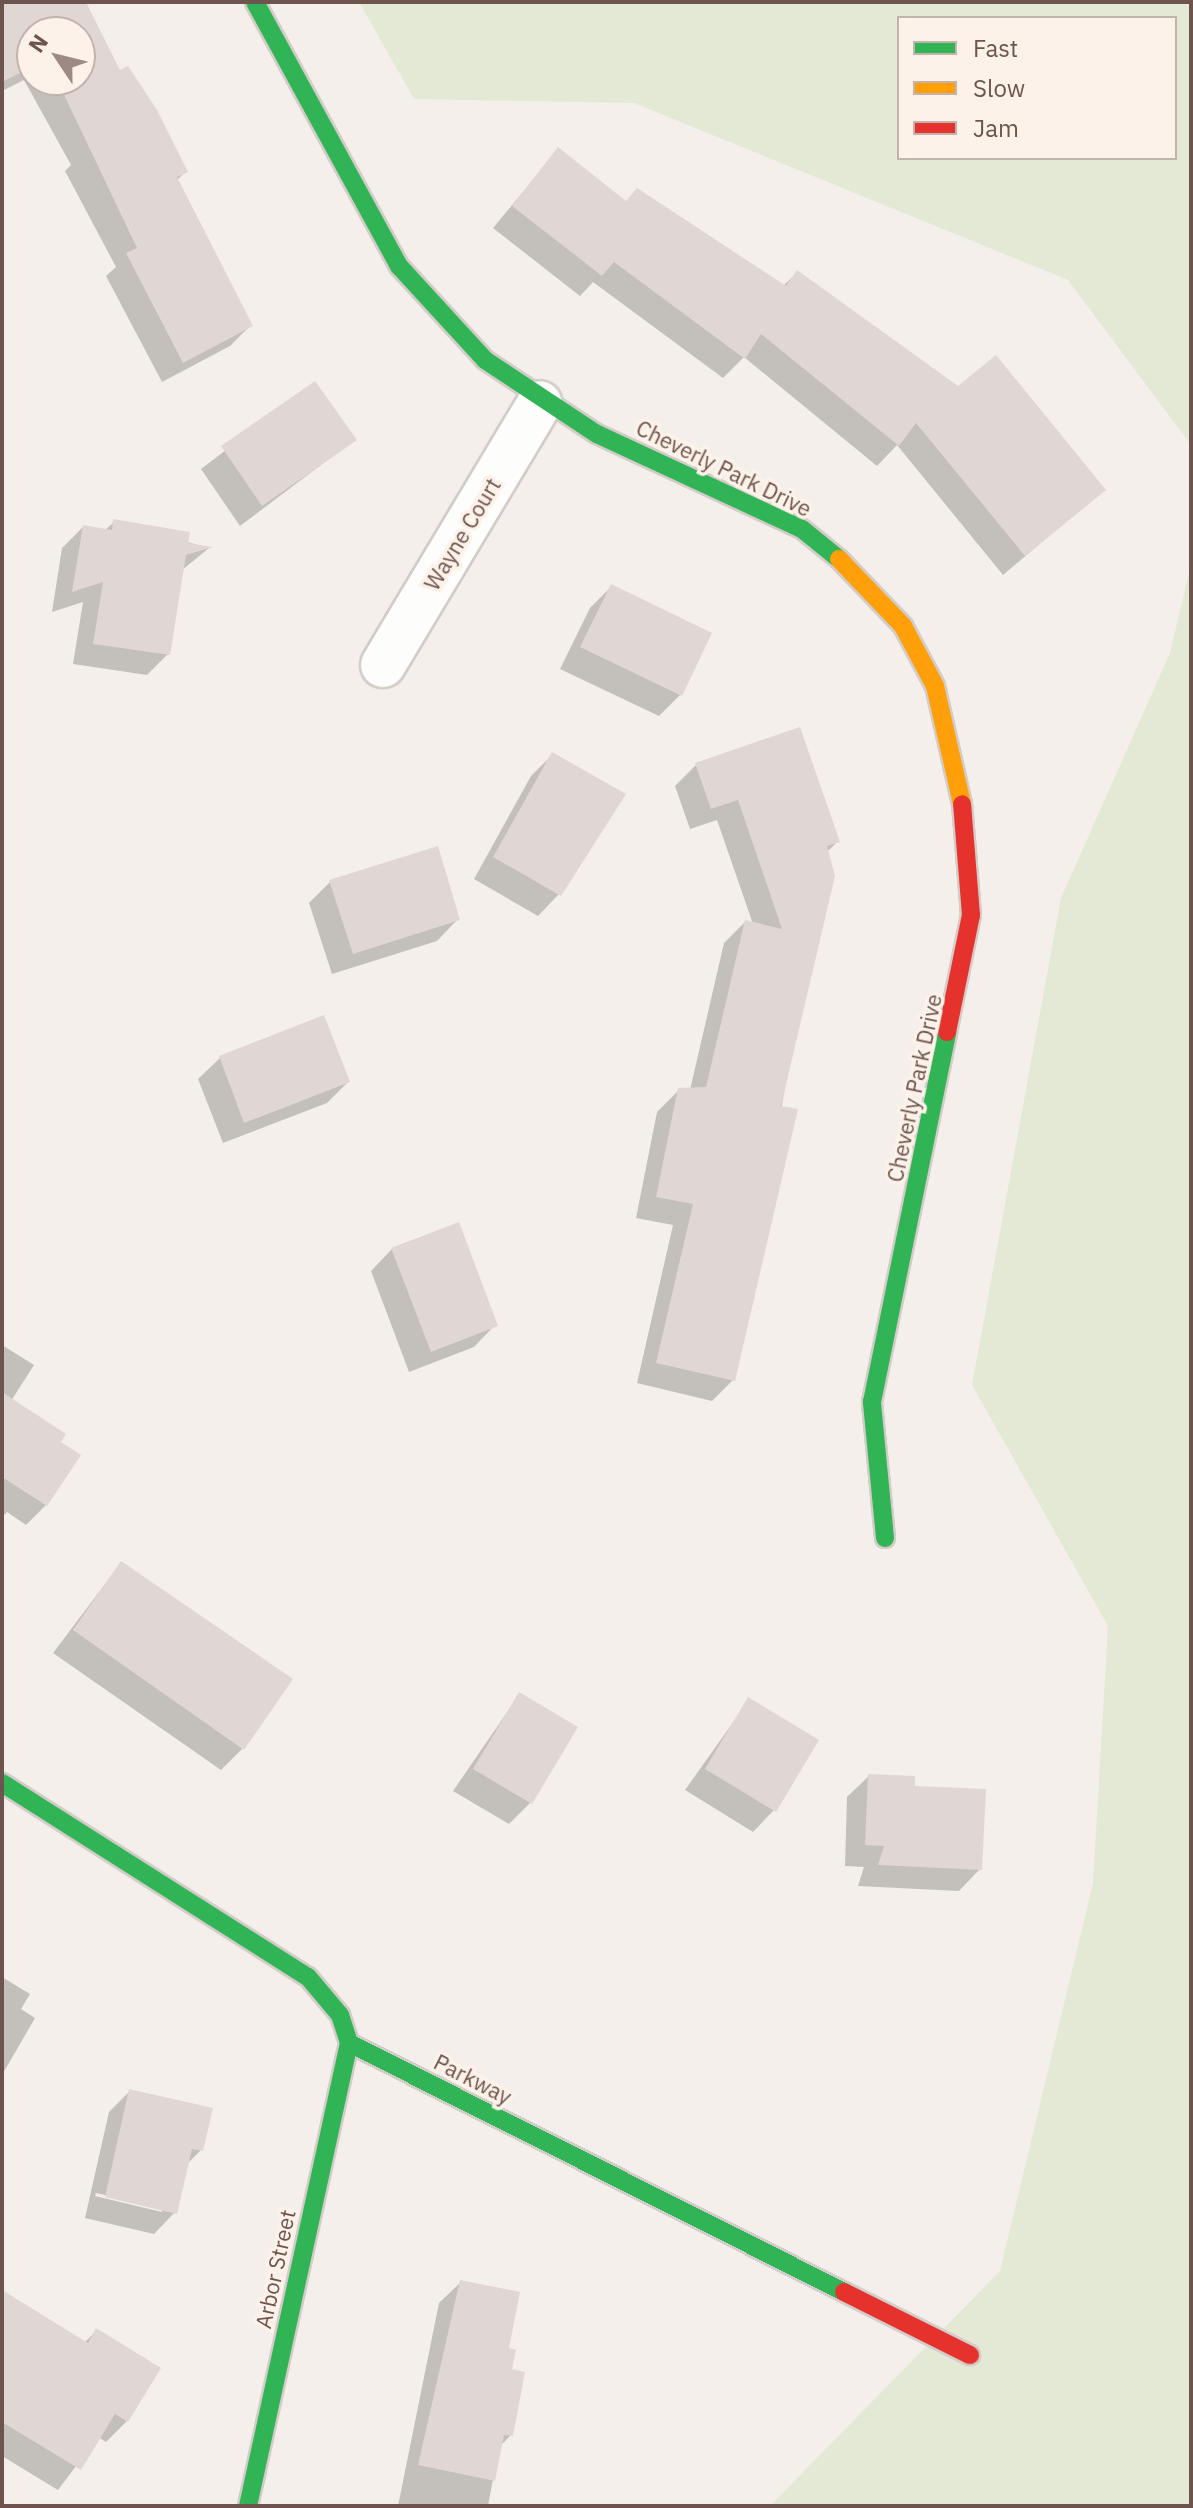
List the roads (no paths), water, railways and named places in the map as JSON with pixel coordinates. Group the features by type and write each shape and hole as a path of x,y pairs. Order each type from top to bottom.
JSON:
{"street":[{"name":"Cheverly Park Drive","path":"255,2 399,266 485,360 540,403 802,529 862,578 909,638 954,746 970,839 971,915 872,1402 885,1538"},
{"name":"Wayne Court","path":"383,665 540,403"},
{"path":"2,1783 308,1977 340,2015 349,2043"},
{"name":"Parkway","path":"349,2043 970,2355"},
{"name":"Arbor Street","path":"248,2506 349,2043"}]}
